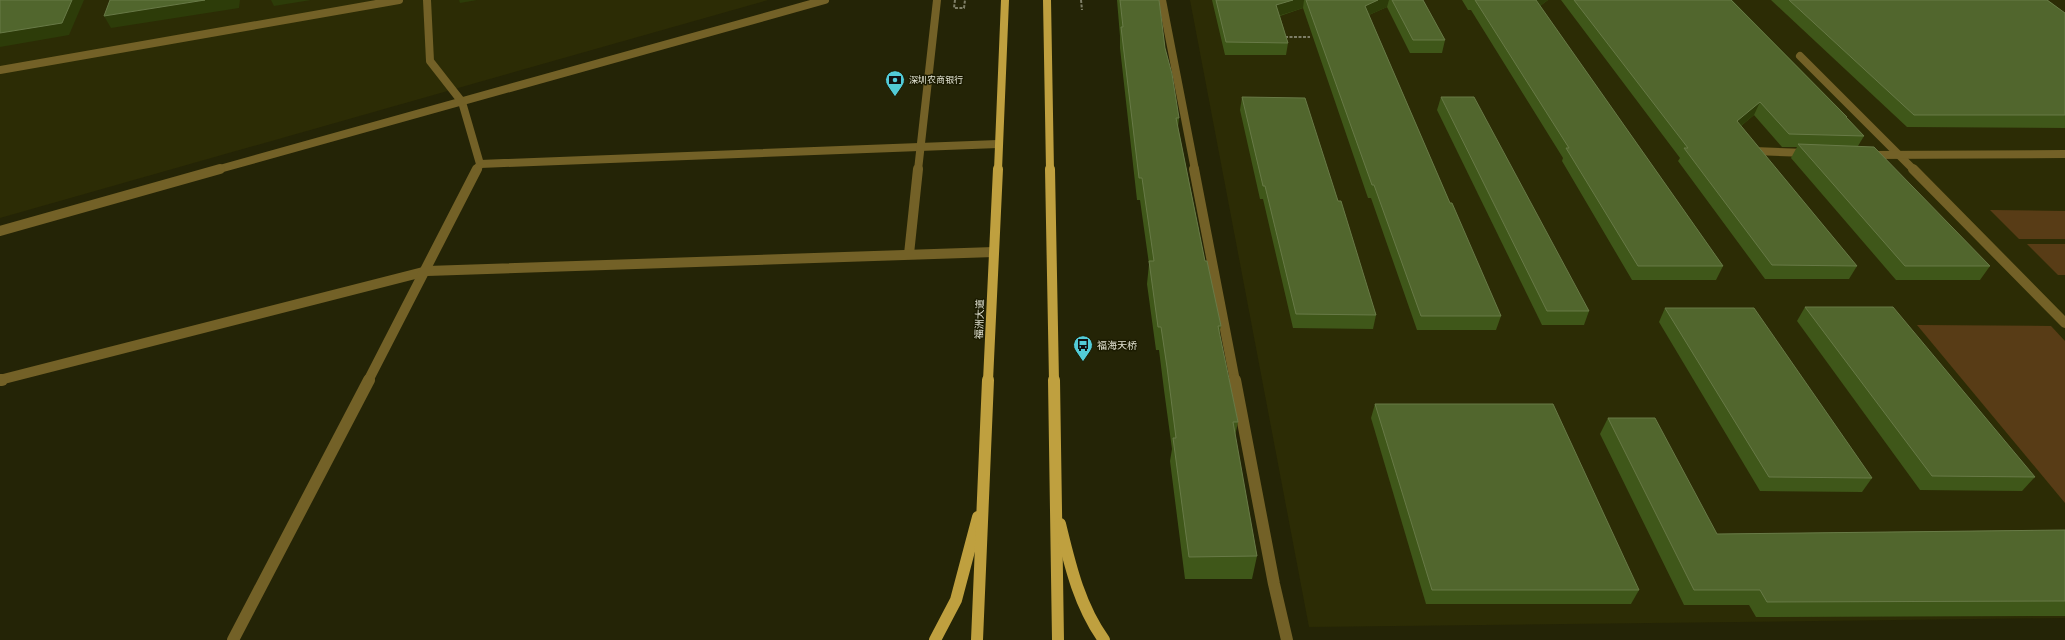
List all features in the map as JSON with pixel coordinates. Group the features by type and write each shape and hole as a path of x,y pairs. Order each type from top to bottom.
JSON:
{"main road":[{"name":"福洲大道","path":"977,640 1004,0"},
{"path":"1047,0 1058,640"},
{"path":"935,640 956,600 983,500"},
{"path":"1056,504 1074,580 1094,627 1104,640"}],"street":[{"path":"0,70 399,0"},
{"path":"233,640 278,551 427,271 480,164 462,102 430,61 427,0"},
{"path":"0,231 826,0"},
{"path":"909,254 937,0"},
{"path":"1162,0 1274,584 1287,640"},
{"path":"1800,56 2065,323"},
{"path":"480,164 998,144"},
{"path":"1754,151 1815,153"},
{"path":"1861,154 1899,156 2065,154"},
{"path":"0,380 427,271 994,252"}],"path":[{"path":"955,0 954,8 964,8 965,0"},
{"path":"1081,0 1082,10"},
{"path":"1284,37 1310,37"}],"shaded area":[{"path":"0,0 768,0 0,218"},
{"path":"1190,0 2065,0 2065,618 1309,627"},
{"path":"1990,210 2065,211 2065,239 2019,239"},
{"path":"2027,244 2065,244 2065,275 2058,275"},
{"path":"1917,325 2051,326 2065,341 2065,503"}],"building":[{"path":"0,0 72,0 62,23 0,33"},
{"path":"110,0 205,0 104,16"},
{"path":"1120,0 1159,0 1165,48 1172,74 1179,118 1176,118 1205,261 1207,261 1221,326 1218,326 1238,422 1233,422 1257,556 1189,557 1173,438 1176,438 1167,367 1161,327 1158,327 1149,261 1154,261 1142,178 1139,178 1121,27 1123,27"},
{"path":"1216,0 1293,0 1276,5 1288,43 1226,42"},
{"path":"1306,0 1378,0 1365,6 1450,203 1452,203 1501,316 1421,316 1374,185 1372,185"},
{"path":"1392,0 1423,0 1445,40 1413,40"},
{"path":"1475,0 1536,0 1723,266 1638,266 1566,148 1569,148"},
{"path":"1574,0 1731,0 1864,136 1789,134 1760,102 1737,121 1857,266 1772,265 1684,148 1688,148"},
{"path":"1789,0 2047,0 2065,13 2065,115 1914,115"},
{"path":"1242,97 1305,98 1338,201 1341,201 1376,315 1296,314"},
{"path":"1441,97 1474,97 1589,311 1547,311"},
{"path":"1798,144 1874,147 1990,266 1905,266"},
{"path":"1805,307 1893,307 2035,477 1932,476"},
{"path":"1665,308 1754,308 1872,478 1769,477"},
{"path":"1375,404 1553,404 1639,590 1432,590"},
{"path":"1608,418 1655,418 1717,534 2065,530 2065,601 1767,602 1760,590 1694,590"}],"place":[{"name":"深圳农商银行","path":"895,97"},
{"name":"福海天桥","path":"1083,362"}]}
